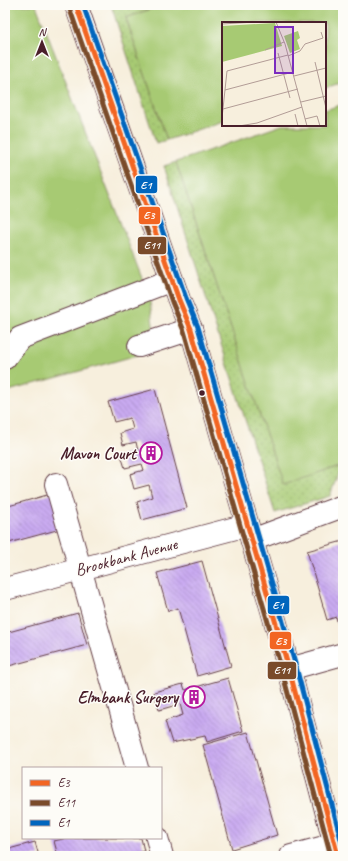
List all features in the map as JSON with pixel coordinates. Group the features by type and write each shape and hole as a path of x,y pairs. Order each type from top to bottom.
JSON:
{"street":[{"path":"76,5 172,280 191,329 289,670 337,850 291,856"},
{"path":"5,358 20,338 172,280"},
{"path":"139,346 191,329"},
{"path":"56,484 136,767"},
{"name":"Brookbank Avenue","path":"5,589 79,569 250,532 343,506"},
{"path":"289,670 343,654"},
{"path":"157,839 162,856"}],"green space":[{"path":"5,5 36,5 143,281 150,302 154,332 141,354 5,392"},
{"path":"111,5 162,5 126,18 167,140 156,143"},
{"path":"162,5 339,5 343,17 343,82 326,88 326,22 222,22 222,121 167,140 126,18"},
{"path":"343,104 343,464 283,485 176,162 279,126 326,126 326,110"},
{"path":"176,162 283,484 341,465 330,496 275,513 164,166"}],"building":[{"name":"Mavon Court","path":"155,389 187,508 142,520 137,502 152,497 149,485 134,489 130,474 144,470 142,464 125,468 121,455 138,451 136,442 123,445 120,433 133,429 130,418 114,422 108,402"},
{"path":"54,493 64,528 5,544 5,507"},
{"path":"343,541 343,624 338,625 336,617 327,620 307,551"},
{"path":"202,561 231,666 197,676 178,608 168,611 157,573"},
{"path":"78,613 87,645 5,667 5,633"},
{"path":"228,678 243,731 207,742 205,736 172,743 165,721 183,715 180,704 159,710 154,692 183,684 185,690"},
{"path":"248,732 277,835 232,849 203,745"},
{"path":"63,839 141,839 144,851 127,856 58,856 54,841"},
{"path":"35,842 39,856 5,856 5,850"}],"transit line":[{"name":"E3","path":"76,5 179,300 191,329 289,669 338,856"},
{"name":"E1","path":"83,5 186,298 198,327 296,667 343,847"},
{"name":"E11","path":"69,7 172,302 184,331 282,671 331,856"}],"place":[{"name":"Mavon Court","path":"151,453"},
{"name":"Elmbank Surgery","path":"194,697"}]}
